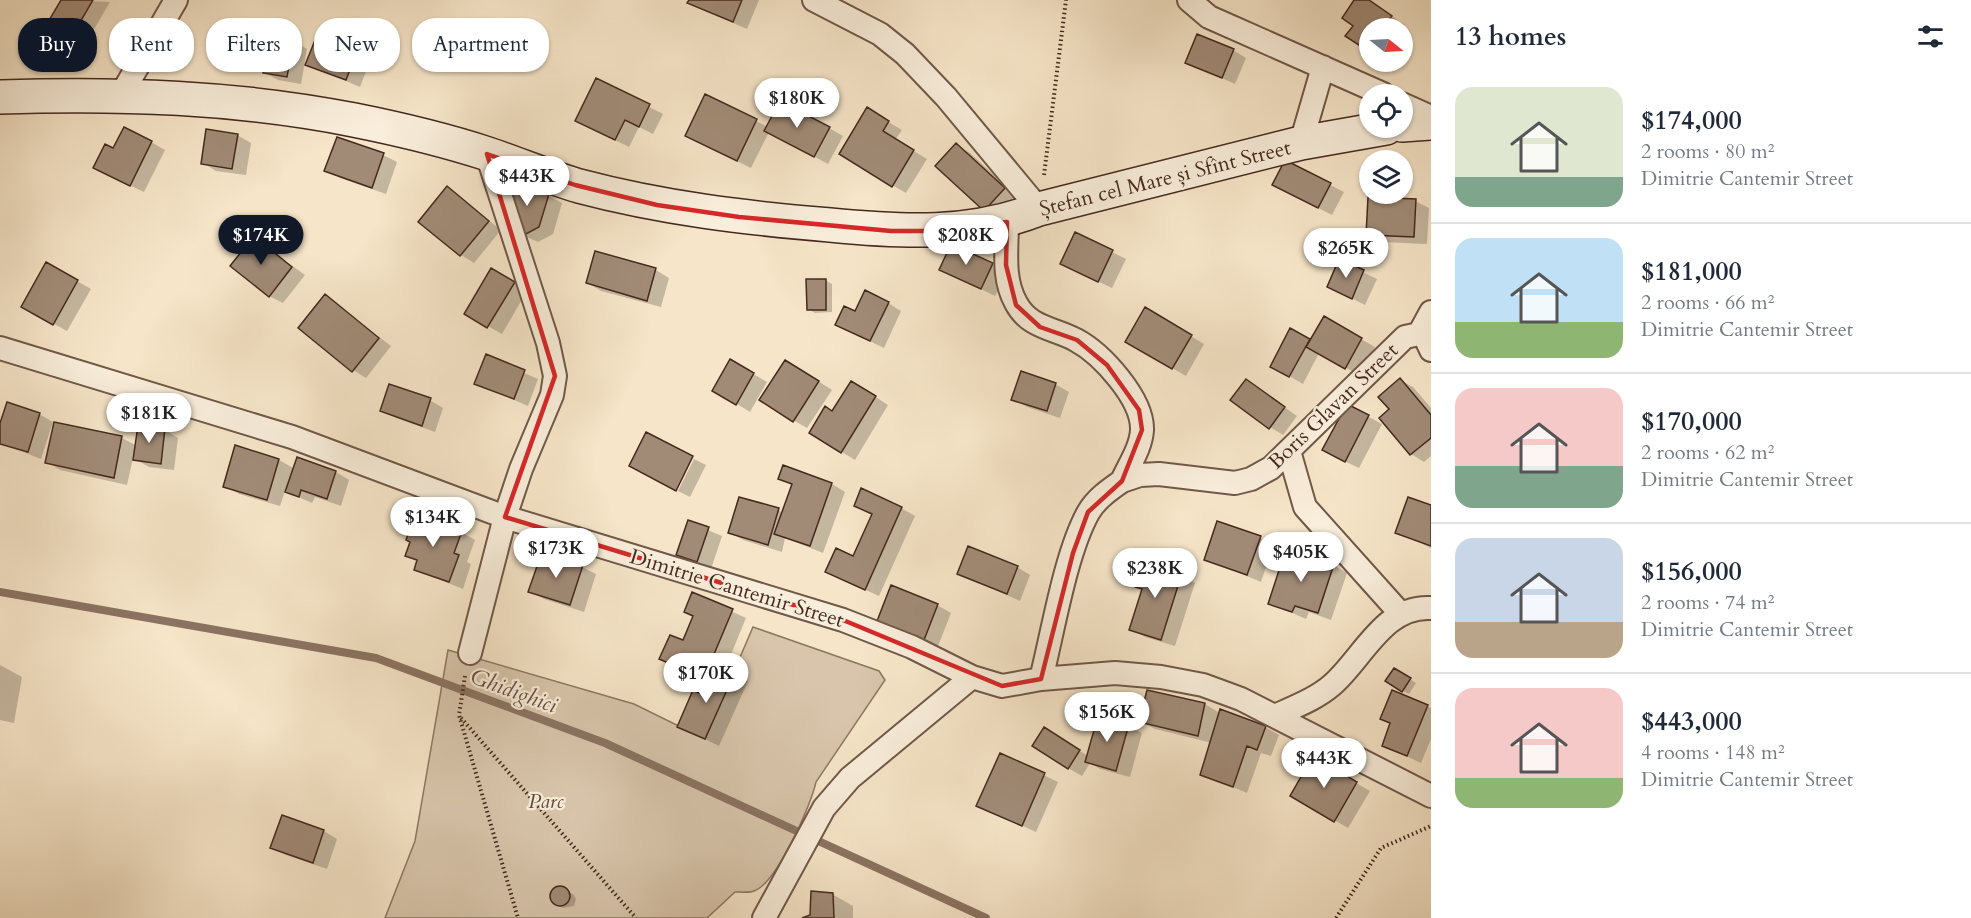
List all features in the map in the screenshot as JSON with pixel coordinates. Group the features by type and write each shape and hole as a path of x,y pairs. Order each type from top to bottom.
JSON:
{"street":[{"path":"121,95 176,0"},
{"path":"814,0 880,34 905,54 946,97 1039,209"},
{"path":"1189,0 1209,17 1361,84"},
{"path":"1301,142 1323,67"},
{"name":"Ștefan cel Mare și Sfînt Street","path":"0,97 121,95 212,99 291,109 356,120 487,154 575,185 657,205 739,217 891,231 934,231 1008,222 1039,209 1301,142 1359,132"},
{"path":"1413,109 1431,117"},
{"path":"1413,124 1431,123"},
{"path":"470,653 505,517 552,395 555,376 548,343 487,154"},
{"path":"1008,222 1006,266 1009,286 1016,304 1040,327 1077,340 1107,365 1138,410 1142,430 1136,452 1122,481 1104,494 1088,512 1073,553 1041,679"},
{"path":"1425,342 1431,312"},
{"name":"Boris Glavan Street","path":"1122,481 1140,475 1159,474 1235,483 1251,479 1271,468 1405,337 1425,342"},
{"name":"Dimitrie Cantemir Street","path":"0,348 292,437 505,517 843,620 912,647 972,677 1002,686 1041,679 1115,673 1161,677 1203,685 1241,699 1431,796"},
{"path":"1289,451 1305,507 1400,613"},
{"path":"1275,717 1329,687 1347,672 1380,630 1400,613 1419,607 1431,608"},
{"path":"764,918 824,808 850,778 972,677"}],"path":[{"path":"1039,209 1066,0"},
{"path":"460,699 459,715 518,918"},
{"path":"459,715 636,918"},
{"path":"1336,918 1381,848 1431,826"}],"highlighted area":[{"path":"487,154 575,185 657,205 739,217 891,231 935,231 1007,222 1006,265 1016,305 1040,327 1077,340 1107,365 1139,410 1142,430 1122,481 1088,512 1073,553 1041,679 1002,686 843,620 505,517 555,376"}],"green space":[{"name":"Parc","path":"753,627 879,671 885,680 816,782 792,842 773,874 763,885 752,892 735,892 707,918 385,918 415,841 448,650 634,704 705,739"}],"building":[{"path":"61,0 93,0 82,18 50,18"},
{"path":"689,0 742,0 733,22 687,3"},
{"path":"1354,0 1369,0 1392,16 1390,18 1359,18 1359,45 1345,36 1353,26 1342,18"},
{"path":"1197,34 1234,49 1222,78 1185,63"},
{"path":"314,43 314,68 305,65"},
{"path":"263,72 288,72 287,77"},
{"path":"324,72 349,72 346,80"},
{"path":"596,78 650,104 639,127 625,120 615,140 575,121"},
{"path":"705,94 757,119 737,161 685,136"},
{"path":"780,101 830,127 814,157 764,131"},
{"path":"867,107 889,121 883,131 914,150 892,187 839,154"},
{"path":"124,127 152,141 130,186 93,168 105,144 113,148"},
{"path":"206,129 238,134 232,169 201,164"},
{"path":"337,137 384,153 372,188 324,171"},
{"path":"956,143 1005,188 984,211 935,166"},
{"path":"1285,160 1331,183 1318,208 1272,185"},
{"path":"513,183 549,194 539,227 524,235 513,222 517,210 506,206"},
{"path":"447,186 489,221 460,256 418,222"},
{"path":"1413,199 1416,199 1414,237 1366,235 1368,204 1413,204"},
{"path":"1075,232 1113,250 1098,282 1060,264"},
{"path":"254,236 292,267 269,297 230,266"},
{"path":"951,244 993,263 981,289 939,270"},
{"path":"595,251 656,268 647,301 586,283"},
{"path":"1339,259 1364,270 1352,299 1327,287"},
{"path":"46,262 78,280 53,325 21,307"},
{"path":"491,268 515,282 487,328 464,314"},
{"path":"806,279 826,279 826,310 807,310"},
{"path":"865,290 889,302 870,341 835,325 844,306 855,311"},
{"path":"325,294 379,338 352,372 298,328"},
{"path":"1145,307 1192,335 1172,369 1125,342"},
{"path":"1324,316 1362,338 1345,369 1306,347"},
{"path":"1290,328 1310,339 1289,377 1270,367"},
{"path":"486,354 525,370 514,399 474,384"},
{"path":"730,359 754,373 736,405 712,391"},
{"path":"785,360 819,381 793,422 759,400"},
{"path":"1021,371 1056,383 1047,411 1011,400"},
{"path":"1400,378 1431,415 1431,438 1410,455 1379,418 1389,409 1378,397"},
{"path":"1246,379 1285,407 1269,429 1230,400"},
{"path":"851,381 876,396 841,453 809,433 825,406 832,411"},
{"path":"389,384 431,398 422,426 380,411"},
{"path":"7,402 40,413 28,452 0,444 0,423"},
{"path":"1347,404 1369,415 1345,462 1322,450"},
{"path":"54,422 122,436 114,478 45,463"},
{"path":"138,425 165,428 161,464 133,460"},
{"path":"646,432 693,456 676,491 629,466"},
{"path":"235,445 279,459 267,500 223,487"},
{"path":"297,457 336,471 327,499 301,490 299,497 285,492"},
{"path":"783,465 832,483 810,546 774,534 792,484 778,479"},
{"path":"861,488 902,507 865,590 825,572 836,548 853,556 872,514 854,506"},
{"path":"739,497 779,508 768,545 728,533"},
{"path":"1408,497 1431,505 1431,546 1395,533"},
{"path":"415,515 462,531 454,553 459,555 449,582 414,570 417,560 405,556 410,542 406,540"},
{"path":"688,520 709,527 697,562 676,555"},
{"path":"1217,521 1261,536 1247,575 1204,560"},
{"path":"968,546 1018,566 1007,594 957,574"},
{"path":"542,552 583,565 570,605 528,592"},
{"path":"1301,552 1334,564 1318,613 1295,606 1292,612 1268,604 1284,555 1298,559"},
{"path":"1143,561 1182,573 1161,640 1129,630 1142,589 1135,587"},
{"path":"891,585 938,604 924,640 877,621"},
{"path":"692,592 733,609 704,678 659,659 670,635 683,640 693,616 684,612"},
{"path":"719,665 735,672 705,739 677,727 693,690 699,693 707,676 713,679"},
{"path":"1394,668 1411,678 1402,692 1385,681"},
{"path":"1147,690 1205,703 1198,736 1139,722"},
{"path":"1392,690 1428,705 1407,756 1382,746 1390,723 1380,719"},
{"path":"1220,709 1266,726 1257,750 1247,746 1233,787 1200,775"},
{"path":"1098,716 1129,724 1116,771 1085,762"},
{"path":"1044,727 1080,750 1068,769 1032,746"},
{"path":"1000,753 1045,773 1022,826 976,806"},
{"path":"1313,756 1357,782 1334,822 1290,796"},
{"path":"282,815 324,830 313,863 270,848"},
{"path":"560,886 567,889 570,896 567,903 560,906 553,903 550,896 553,889"},
{"path":"811,891 833,893 834,918 802,918 810,915"}],"waterway":[{"name":"Ghidighici","path":"0,592 376,658 605,743 986,918"}]}
